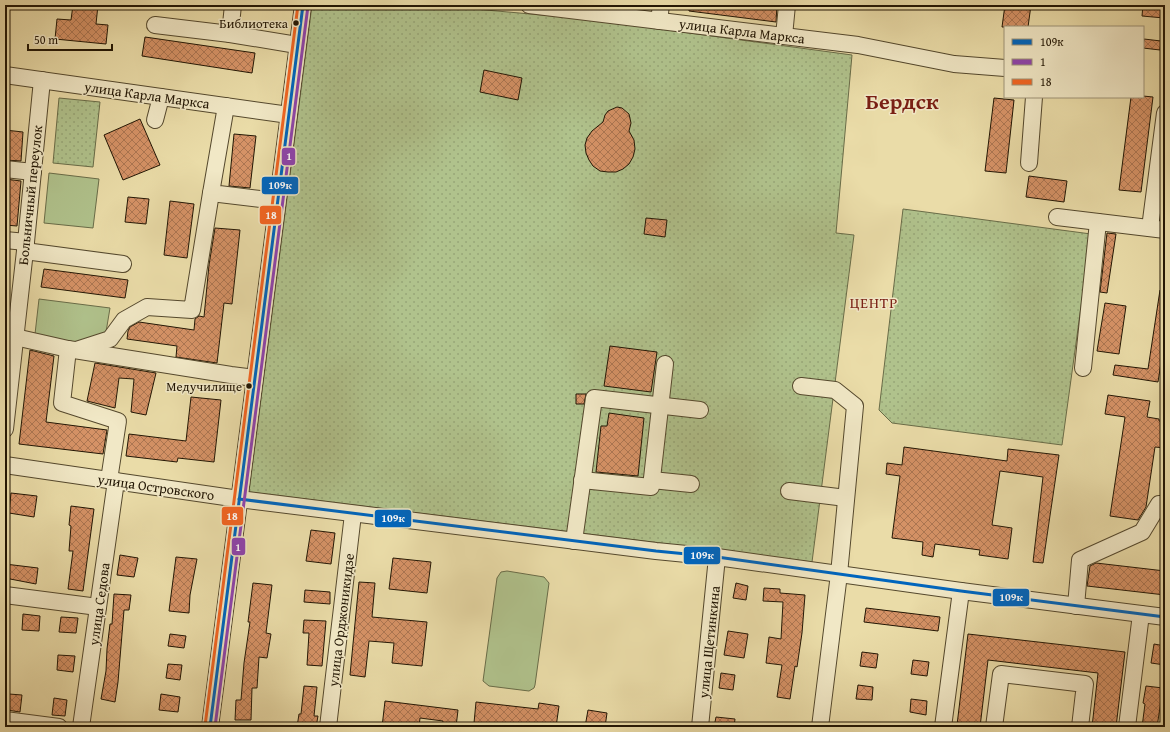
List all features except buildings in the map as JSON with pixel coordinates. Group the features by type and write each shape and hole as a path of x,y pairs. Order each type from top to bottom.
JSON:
{"street":[{"path":"230,34 234,5"},
{"path":"210,727 303,5"},
{"name":"улица Карла Маркса","path":"529,5 858,45 954,64 1004,68"},
{"path":"658,21 660,5"},
{"path":"784,36 786,5"},
{"path":"155,25 230,34 298,45"},
{"name":"улица Карла Маркса","path":"5,75 289,115"},
{"name":"Больничный переулок","path":"5,428 11,344 26,247 42,80"},
{"path":"155,120 161,97"},
{"path":"1029,163 1034,98"},
{"path":"72,350 110,339 124,320 147,307 192,310 210,193 226,106"},
{"path":"1057,217 1158,229 1165,113"},
{"path":"5,169 33,172"},
{"path":"210,193 277,202"},
{"path":"1083,368 1098,222"},
{"path":"5,240 26,247 123,264"},
{"path":"11,344 72,350 255,378"},
{"name":"улица Седова","path":"72,350 62,403 118,421 98,607 81,727"},
{"path":"582,480 651,487 665,364"},
{"path":"802,386 835,390 855,406 839,574 820,727"},
{"path":"574,541 594,398 700,410"},
{"name":"улица Островского","path":"5,465 239,499 656,551 717,557 961,591 1165,617"},
{"path":"652,480 691,484"},
{"path":"789,491 846,498"},
{"path":"1076,606 1080,560 1142,532 1159,504 1165,504"},
{"name":"улица Орджоникидзе","path":"328,727 354,514"},
{"name":"улица Щетинкина","path":"700,727 717,557"},
{"path":"945,726 961,591"},
{"path":"5,595 98,607"},
{"path":"1127,727 1141,614"},
{"path":"994,727 1001,674 1085,684 1080,727"},
{"path":"5,720 59,727"}],"green space":[{"path":"312,5 430,5 586,19 852,55 836,233 854,235 812,562 249,492"},
{"path":"59,98 100,102 93,167 53,163"},
{"path":"49,173 99,179 93,228 44,223"},
{"path":"903,209 1091,234 1062,445 892,423 879,410"},
{"path":"39,299 110,308 106,332 70,344 35,334"},
{"path":"507,571 544,577 549,583 535,685 534,688 529,691 489,686 483,681 497,578 501,572"}],"transit line":[{"name":"18","path":"205,726 298,5"},
{"name":"109к","path":"210,727 303,5"},
{"name":"1","path":"215,727 308,6"},
{"name":"109к","path":"239,499 656,551 717,557 961,591 1165,617"}],"place":[{"name":"Библиотека","path":"296,23"},
{"name":"Медучилище","path":"249,386"}],"district":[{"name":"Бердск","path":"902,101"},
{"name":"ЦЕНТР","path":"874,302"}]}
